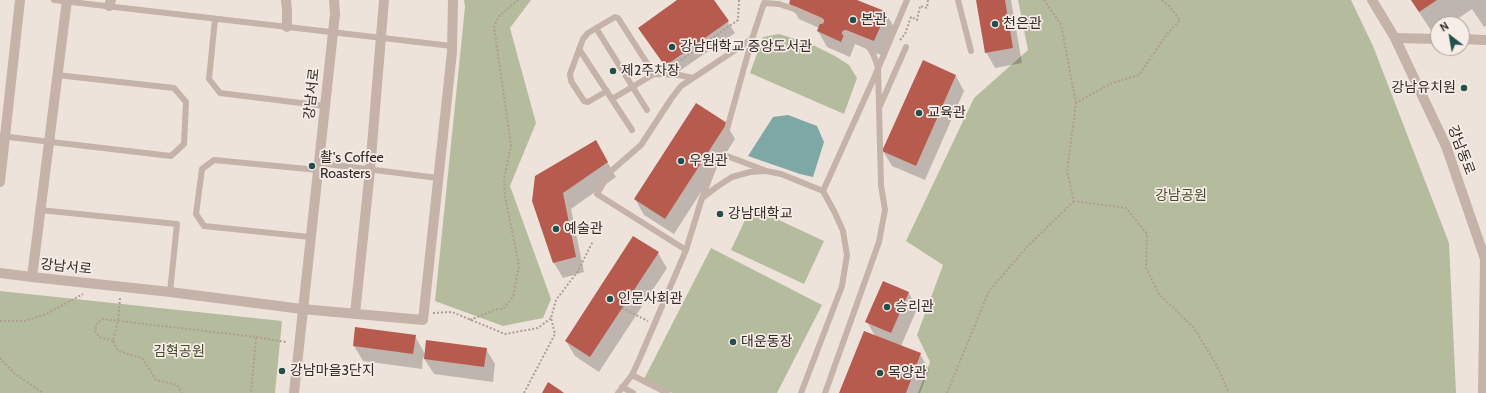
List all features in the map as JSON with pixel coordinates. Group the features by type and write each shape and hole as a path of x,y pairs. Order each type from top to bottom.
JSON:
{"street":[{"path":"0,182 3,136 20,0"},
{"path":"286,0 288,10 287,27"},
{"name":"강남서로","path":"294,393 310,237 336,14 334,0"},
{"path":"355,314 370,170 384,0"},
{"path":"302,310 423,320 452,46 453,0"},
{"name":"강남동로","path":"1372,0 1395,38 1446,146 1486,259 1483,393"},
{"name":"강남서로","path":"67,1 32,277 170,292 302,310"},
{"path":"1395,38 1430,39"},
{"path":"1470,39 1486,40"},
{"path":"0,273 32,277"}],"lane":[{"path":"54,0 110,3 215,19 452,46"},
{"path":"958,0 971,52"},
{"path":"823,191 878,68 905,1"},
{"path":"618,393 632,375 686,250 702,198 719,153 764,3 778,4 794,9 821,21"},
{"path":"607,91 588,102 584,101 571,81 570,74 583,39 588,33 612,18 618,18 657,74"},
{"path":"215,19 209,79 220,93 325,106"},
{"path":"596,28 647,110"},
{"path":"825,393 879,242 885,210 881,185 878,68 874,54 867,44 845,33"},
{"path":"686,250 597,194 610,172 641,145 671,98 681,86 752,39"},
{"path":"879,108 906,47"},
{"path":"579,49 632,130"},
{"path":"612,99 657,74 679,75 693,78"},
{"path":"3,136 171,156 184,144 186,102 174,88 57,75"},
{"path":"719,153 766,171 781,174 823,191 843,231 847,256 842,286 802,393"},
{"path":"310,237 204,226 196,214 202,169 214,160 370,170 438,178"},
{"path":"702,198 732,177 750,172 766,171"},
{"path":"40,210 177,224 170,292"},
{"path":"632,375 667,393"},
{"path":"622,387 633,393"}],"path":[{"path":"470,320 497,309 504,309 513,297 519,266 505,196 504,180 511,145 494,27 498,18 518,0"},
{"path":"657,74 738,20 739,0"},
{"path":"899,41 905,34 911,17 917,20 920,6 927,8 928,0"},
{"path":"1044,0 1062,26 1076,103 1067,171 1074,201"},
{"path":"1076,103 1112,84 1139,75 1167,34 1180,20 1162,0"},
{"path":"947,393 989,291 1026,248 1074,201"},
{"path":"1074,201 1126,208 1143,229 1147,234 1146,268 1159,294 1194,328 1216,364 1229,393"},
{"path":"524,393 555,334 551,318 556,300 578,271 593,241"},
{"path":"0,321 25,321 46,314 84,294"},
{"path":"112,341 118,321 120,298"},
{"path":"622,308 654,325"},
{"path":"424,313 452,312 505,334 538,328 551,318"},
{"path":"182,393 177,385 156,380 142,358 118,352 112,341 99,337 95,330 97,323 103,319 256,337 286,342"},
{"path":"251,393 256,337"},
{"path":"0,358 15,374 43,393"}],"green space":[{"path":"464,0 531,0 510,28 536,123 510,186 551,299 543,318 503,326 435,301 465,7"},
{"name":"강남공원","path":"1018,0 1351,0 1373,46 1449,243 1456,393 918,393 930,362 917,335 943,265 906,241 974,98 1028,50"},
{"path":"779,34 811,44 849,65 857,78 844,114 750,73 763,37"},
{"path":"751,207 824,241 804,284 731,250"},
{"name":"대운동장","path":"711,248 822,305 777,393 672,393 644,379"},
{"name":"김혁공원","path":"0,291 282,321 275,393 0,393"}],"water":[{"path":"788,115 817,126 824,142 813,177 748,156 773,117"}],"building":[{"name":"강남대학교 중앙도서관","path":"677,0 714,0 729,21 665,66 638,28"},
{"name":"본관","path":"790,0 857,0 887,12 874,41 846,30 841,42 817,31 822,18 789,4"},
{"name":"천은관","path":"976,0 1005,0 1013,48 985,53"},
{"path":"1411,0 1437,0 1419,12"},
{"name":"교육관","path":"923,60 956,75 916,166 882,151"},
{"name":"우원관","path":"696,103 727,123 665,219 634,199"},
{"name":"예술관","path":"596,140 608,162 563,193 576,257 553,263 532,201 535,176"},
{"name":"인문사회관","path":"633,236 659,252 590,357 565,341"},
{"name":"승리관","path":"883,281 909,292 891,333 865,322"},
{"path":"355,327 416,335 413,354 353,346"},
{"name":"목양관","path":"864,331 921,353 906,393 839,393"},
{"path":"426,340 487,348 484,367 424,359"},
{"path":"548,382 560,390 564,393 542,393"}],"place":[{"name":"본관","path":"853,20"},
{"name":"천은관","path":"995,24"},
{"name":"강남대학교 중앙도서관","path":"672,47"},
{"name":"제2주차장","path":"613,71"},
{"name":"강남유치원","path":"1464,88"},
{"name":"교육관","path":"919,113"},
{"name":"우원관","path":"681,161"},
{"name":"촬's Coffee Roasters","path":"312,166"},
{"name":"강남대학교","path":"720,214"},
{"name":"예술관","path":"556,229"},
{"name":"인문사회관","path":"610,299"},
{"name":"승리관","path":"887,307"},
{"name":"대운동장","path":"733,342"},
{"name":"강남마을3단지","path":"282,371"},
{"name":"목양관","path":"880,373"}]}
